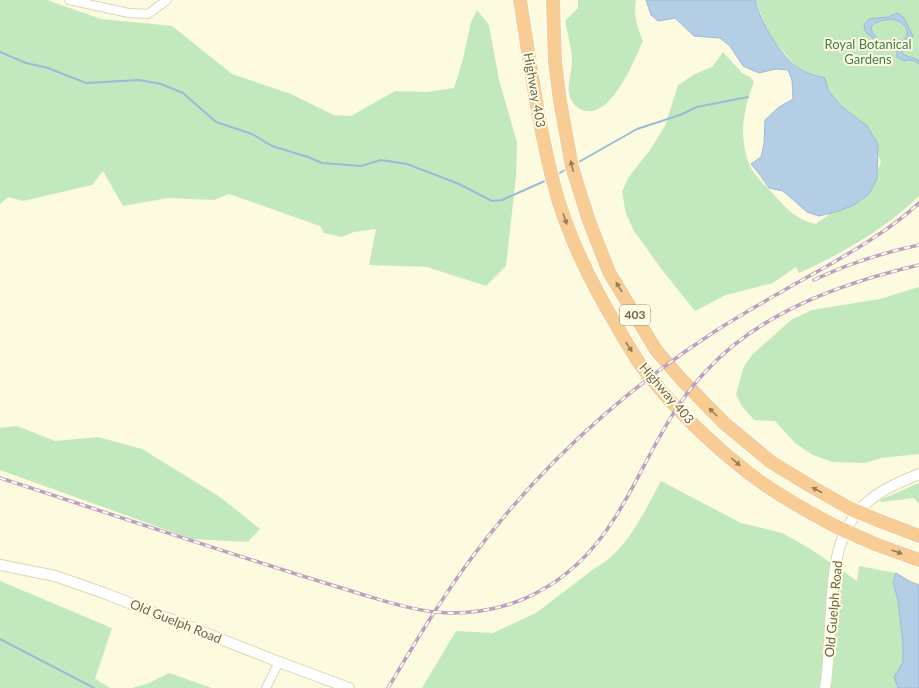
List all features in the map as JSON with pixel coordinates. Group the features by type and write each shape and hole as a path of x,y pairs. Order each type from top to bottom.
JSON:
{"highway":[{"path":"512,0 538,113"},
{"name":"Highway 403","path":"520,0 538,113 554,186 571,236 603,303 649,376 700,430 750,474 799,507 839,528 875,544 919,560"},
{"path":"547,0 554,37"},
{"name":"Highway 403","path":"554,0 555,62 560,101 572,168 588,221 609,272 656,350 682,380 724,423 771,462 812,487 851,508 919,536"}],"street":[{"path":"69,0 116,11 148,14 167,0"},
{"name":"Old Guelph Road","path":"825,688 833,579 836,559 843,538 854,517 870,500 895,484 919,474"},
{"name":"Old Guelph Road","path":"0,565 55,576 104,593 349,688"},
{"path":"266,688 279,662"}],"green space":[{"path":"0,0 47,0 101,19 172,26 232,74 291,94 334,115 351,116 395,91 427,92 454,88 463,59 471,22 477,10 489,25 499,80 517,142 516,176 506,266 486,286 427,267 369,265 376,229 354,232 342,237 324,233 320,226 229,194 214,200 168,198 123,206 103,171 92,185 23,201 8,197 0,204"},
{"path":"578,0 636,0 636,16 643,41 620,87 612,98 602,107 593,111 578,108 572,101 569,92 572,56 565,21 578,8"},
{"name":"Royal Botanical Gardens","path":"755,0 919,0 919,196 893,219 831,258 799,273 796,267 773,283 726,295 695,311 634,231 626,214 622,192 628,178 650,150 665,126 678,85 695,74 712,67 723,52 742,73 750,77 754,82 747,103 743,124 746,156 757,177 788,209 803,220 816,224 827,216 879,167 881,162 870,136 815,76 799,69 771,38"},
{"path":"919,287 919,454 881,458 865,463 832,462 813,455 795,443 775,421 754,420 741,405 736,394 744,366 753,354 791,320 812,310 880,299"},
{"path":"17,426 55,441 98,437 142,449 220,497 260,529 248,542 192,539 0,470 0,428"},
{"path":"661,481 741,523 782,533 809,548 857,581 859,566 896,573 893,582 898,600 903,645 903,662 894,677 898,688 422,688 456,631 493,633 536,613 606,561 616,552 634,530"},
{"path":"919,483 919,504 914,498 882,502 880,500"},
{"path":"0,581 112,628 95,679 110,688 0,688"},
{"path":"169,673 212,688 132,688 149,683"}],"water":[{"path":"646,0 755,0 767,29 785,56 803,71 825,78 828,90 841,106 867,126 878,144 877,179 869,194 854,205 839,211 819,216 807,212 783,191 769,188 751,164 761,157 764,144 765,120 779,107 793,99 792,80 788,70 776,69 759,73 743,66 730,46 720,38 694,36 675,18 658,21 651,15"},
{"path":"898,13 904,18 913,36 911,42 902,46 902,52 905,55 917,59 919,64 912,60 904,61 897,57 899,47 907,35 905,27 900,22 891,19 877,22 871,27 872,32 882,46 879,46 866,32 864,25 869,19 888,17"},
{"path":"896,573 919,585 919,688 898,688 894,677 903,662 903,645 898,600 893,582"}],"waterway":[{"path":"0,52 26,63 48,68 86,83 139,80 161,84 183,93 216,122 252,134 272,146 322,163 361,166 381,160 407,164 459,184 492,201 502,200 547,180"},
{"path":"577,163 637,129 680,115 697,107 748,97"},
{"path":"558,174 568,168"},
{"path":"0,639 94,688"}],"railway":[{"path":"388,688 456,579 493,530 520,498 580,437 612,408 679,356 742,314 864,244 898,221 919,203"},
{"path":"814,280 865,260 919,245"},
{"path":"0,478 259,562 395,604 427,611 449,613 472,612 495,608 517,602 538,592 569,572 594,547 614,519 665,427 684,398 707,370 729,349 753,331 805,302 862,281 919,265"}]}
